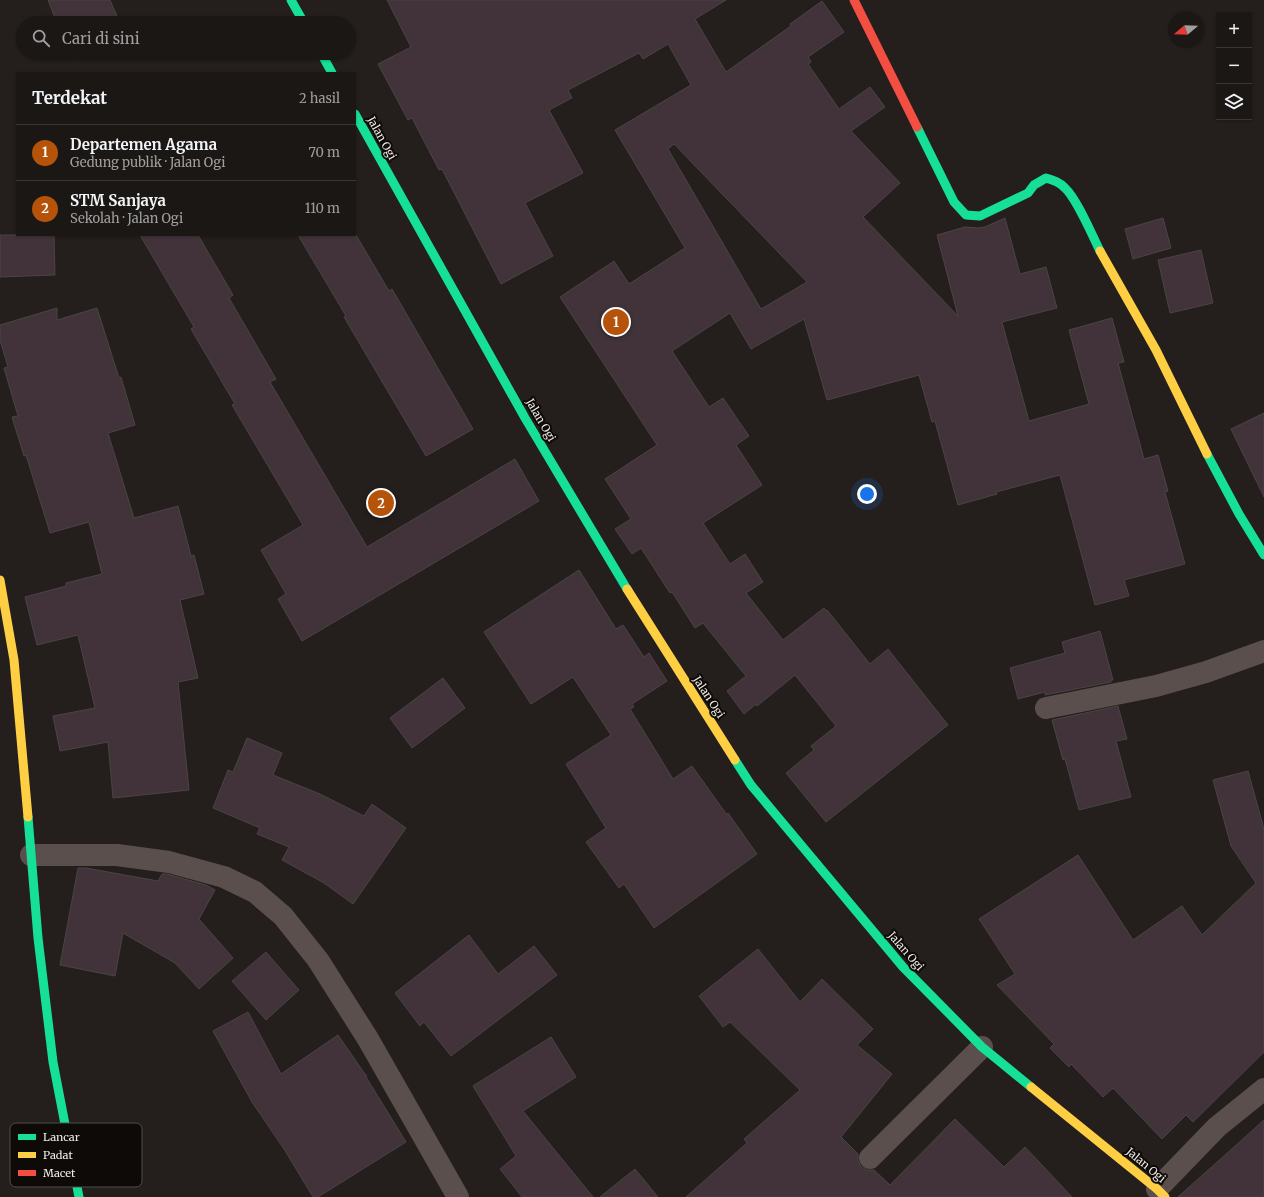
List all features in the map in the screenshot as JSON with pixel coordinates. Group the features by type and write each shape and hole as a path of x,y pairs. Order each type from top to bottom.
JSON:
{"street":[{"path":"291,0 300,16"},
{"path":"854,0 954,202 966,215 980,216 1028,193 1034,185 1046,178 1057,181 1066,188 1156,350 1210,461 1239,514 1264,555"},
{"path":"325,60 331,72"},
{"name":"Jalan Ogi","path":"356,116 525,418 632,598 751,785 904,967 982,1047 1161,1193"},
{"path":"0,580 14,660 38,938 53,1062 64,1123"},
{"path":"1046,708 1156,686 1206,672 1264,651"},
{"path":"31,855 117,854 169,862 224,877 255,892 283,916 318,960 368,1039 458,1197"},
{"path":"870,1158 982,1047"},
{"path":"1161,1193 1218,1127 1264,1089"},
{"path":"76,1187 78,1197"}],"building":[{"path":"48,0 110,0 117,16 54,16"},
{"path":"387,0 726,0 695,19 726,72 791,26 790,24 822,1 844,32 808,57 811,62 808,64 839,109 870,87 885,107 851,131 900,183 863,217 958,316 937,235 965,227 985,227 1005,218 1020,274 1046,267 1057,308 1002,322 1029,421 1089,404 1069,330 1112,318 1124,362 1118,363 1144,459 1158,455 1168,491 1165,492 1185,564 1124,580 1129,596 1095,605 1060,475 996,492 997,494 958,505 935,421 932,422 919,375 827,400 804,319 751,349 730,313 672,351 709,407 723,398 749,436 736,445 762,485 703,523 730,564 745,554 763,582 746,593 783,640 824,608 870,664 888,649 948,725 826,822 786,773 814,750 811,746 836,726 795,675 757,706 756,704 744,714 727,691 746,676 703,623 695,628 641,548 632,554 615,529 631,519 605,479 657,445 560,297 614,261 629,284 685,248 615,130 691,85 668,44 643,59 639,53 568,90 572,98 549,110 583,173 525,203 553,256 501,284 442,169 439,170 412,118 408,120 378,64 411,47","holes":["674,144 807,282 761,309 668,149"]},
{"path":"1163,218 1171,248 1133,259 1125,229"},
{"path":"0,235 54,236 55,275 0,277"},
{"path":"356,235 389,291 392,289 473,429 426,456 344,317 346,316 299,236"},
{"path":"141,236 199,236 233,295 229,298 276,379 270,382 367,547 515,459 539,501 302,641 278,599 286,594 261,550 303,525 232,405 235,404 191,329 194,327"},
{"path":"1201,250 1213,303 1170,313 1158,260"},
{"path":"57,308 57,320 97,308 119,378 121,377 135,425 108,433 134,518 178,506 191,556 194,555 204,594 180,600 198,678 178,682 189,790 113,798 108,742 60,751 53,716 95,708 78,635 37,645 25,597 66,586 66,583 102,574 89,522 50,533 26,455 24,456 12,417 18,416 4,368 8,367 0,340 0,325"},
{"path":"1264,413 1264,497 1231,429"},
{"path":"579,570 616,629 623,625 644,657 649,653 667,681 632,704 634,707 630,709 673,779 692,766 757,854 654,928 624,884 619,888 586,842 606,828 566,764 611,735 573,677 531,704 484,632"},
{"path":"1100,631 1113,680 1111,680 1111,682 1045,695 1045,692 1018,699 1010,668 1065,653 1062,642"},
{"path":"443,678 465,708 412,748 390,718"},
{"path":"1118,706 1127,739 1116,741 1131,797 1079,810 1065,759 1063,760 1052,720"},
{"path":"247,738 282,753 273,775 320,794 364,816 372,804 406,828 353,904 324,883 282,860 289,847 257,834 260,828 213,808 228,770 233,772"},
{"path":"1248,771 1264,829 1264,1052 1193,1122 1186,1115 1162,1139 1113,1088 1103,1097 1071,1064 1069,1067 1050,1048 1054,1044 997,985 1015,974 979,919 1078,855 1133,940 1182,906 1202,935 1256,883 1231,846 1213,780"},
{"path":"78,868 86,868 158,881 162,874 167,874 206,885 215,890 199,919 233,958 199,989 175,963 123,933 115,976 60,965"},
{"path":"469,935 498,974 534,946 557,975 451,1056 424,1022 420,1026 395,993"},
{"path":"758,949 800,1002 822,979 873,1029 857,1045 892,1074 841,1137 858,1154 858,1161 861,1167 867,1170 874,1170 890,1185 955,1119 1004,1167 1025,1147 1072,1197 686,1197 747,1143 744,1139 800,1090 730,1022 723,1027 699,996"},
{"path":"266,952 299,990 266,1020 232,981"},
{"path":"248,1012 281,1074 338,1035 367,1077 406,1142 318,1197 313,1197 284,1149 252,1102 213,1031"},
{"path":"551,1037 576,1077 523,1111 593,1197 522,1197 500,1169 516,1156 473,1086"},
{"path":"1264,1120 1264,1197 1178,1197 1234,1147"},
{"path":"635,1169 658,1197 600,1197"}],"traffic: fast":[{"path":"291,0 300,16"},
{"path":"325,60 331,72"},
{"path":"356,116 525,418 627,589"},
{"path":"917,127 954,202 966,215 980,216 1028,193 1034,185 1046,178 1054,180 1061,184 1070,193 1089,227 1100,251"},
{"path":"1207,454 1239,514 1264,555"},
{"path":"735,760 751,785 903,967 982,1047 1031,1087"},
{"path":"28,817 38,938 53,1062 65,1123"},
{"path":"77,1187 79,1197"}],"traffic: slow":[{"path":"1100,251 1156,350 1207,454"},
{"path":"0,580 14,660 28,817"},
{"path":"627,589 735,760"},
{"path":"1031,1087 1165,1197"}],"traffic: jam":[{"path":"854,0 917,127"}],"place":[{"name":"Departemen Agama","path":"616,322"},
{"name":"STM Sanjaya","path":"381,503"}]}
